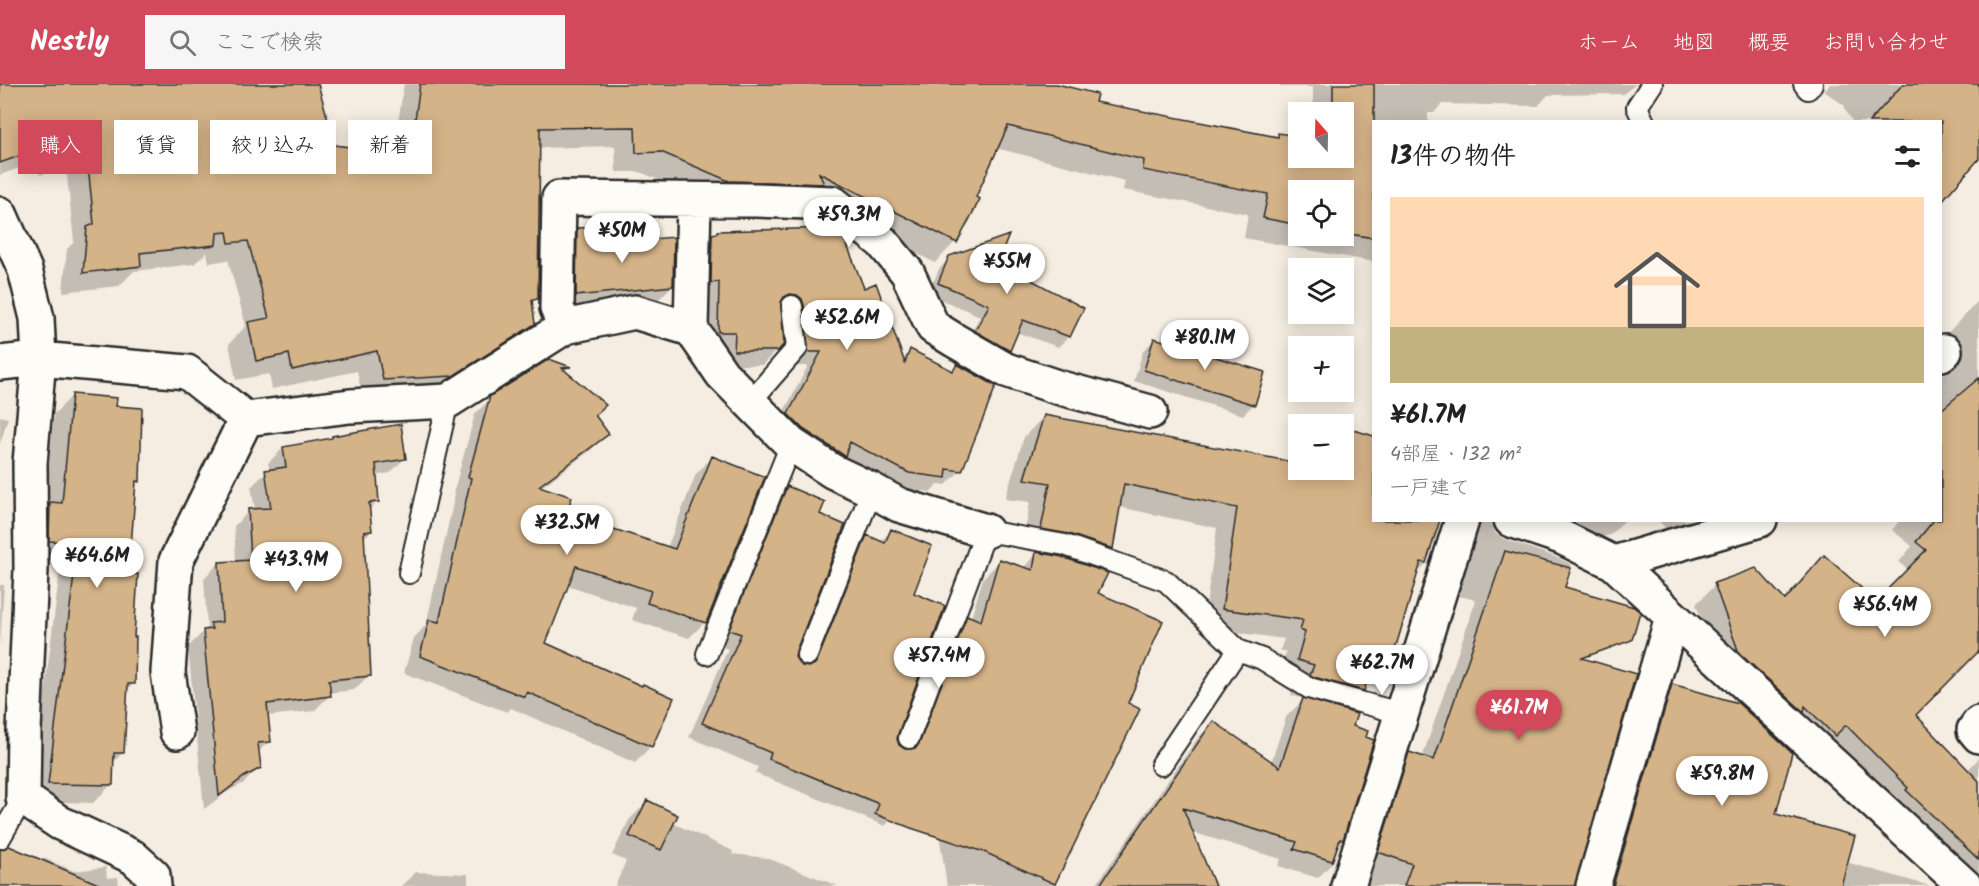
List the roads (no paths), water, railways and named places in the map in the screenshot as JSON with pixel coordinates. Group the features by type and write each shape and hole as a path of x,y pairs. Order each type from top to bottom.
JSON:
{"street":[{"path":"565,327 556,308 559,198 833,203 882,242 907,272 933,327 1006,370 1057,387 1150,412"},
{"path":"694,200 691,329 722,374 791,444 832,471 899,505 986,531"},
{"path":"0,214 24,270 37,318 39,359 30,463 31,569 23,798 60,824 134,857 153,875 154,886"},
{"path":"0,363 39,359 187,372 246,419 350,406 448,401 565,327 635,312 691,329"},
{"path":"177,732 168,672 176,561 246,419"},
{"path":"1348,886 1461,522"},
{"path":"1517,522 1561,537 1614,563 1965,886"},
{"path":"1614,563 1753,522"},
{"path":"1593,886 1672,618"},
{"path":"1979,723 1974,730 1979,736"}],"lane":[{"path":"1643,120 1637,107 1652,84"},
{"path":"1804,84 1808,89 1812,84"},
{"path":"750,402 797,348 792,306"},
{"path":"409,573 448,401"},
{"path":"707,654 791,444"},
{"path":"807,655 872,490"},
{"path":"909,738 986,531 1065,545 1166,581 1238,650 1262,659 1309,688 1403,714"},
{"path":"1161,765 1238,650"},
{"path":"0,838 23,798"}]}
